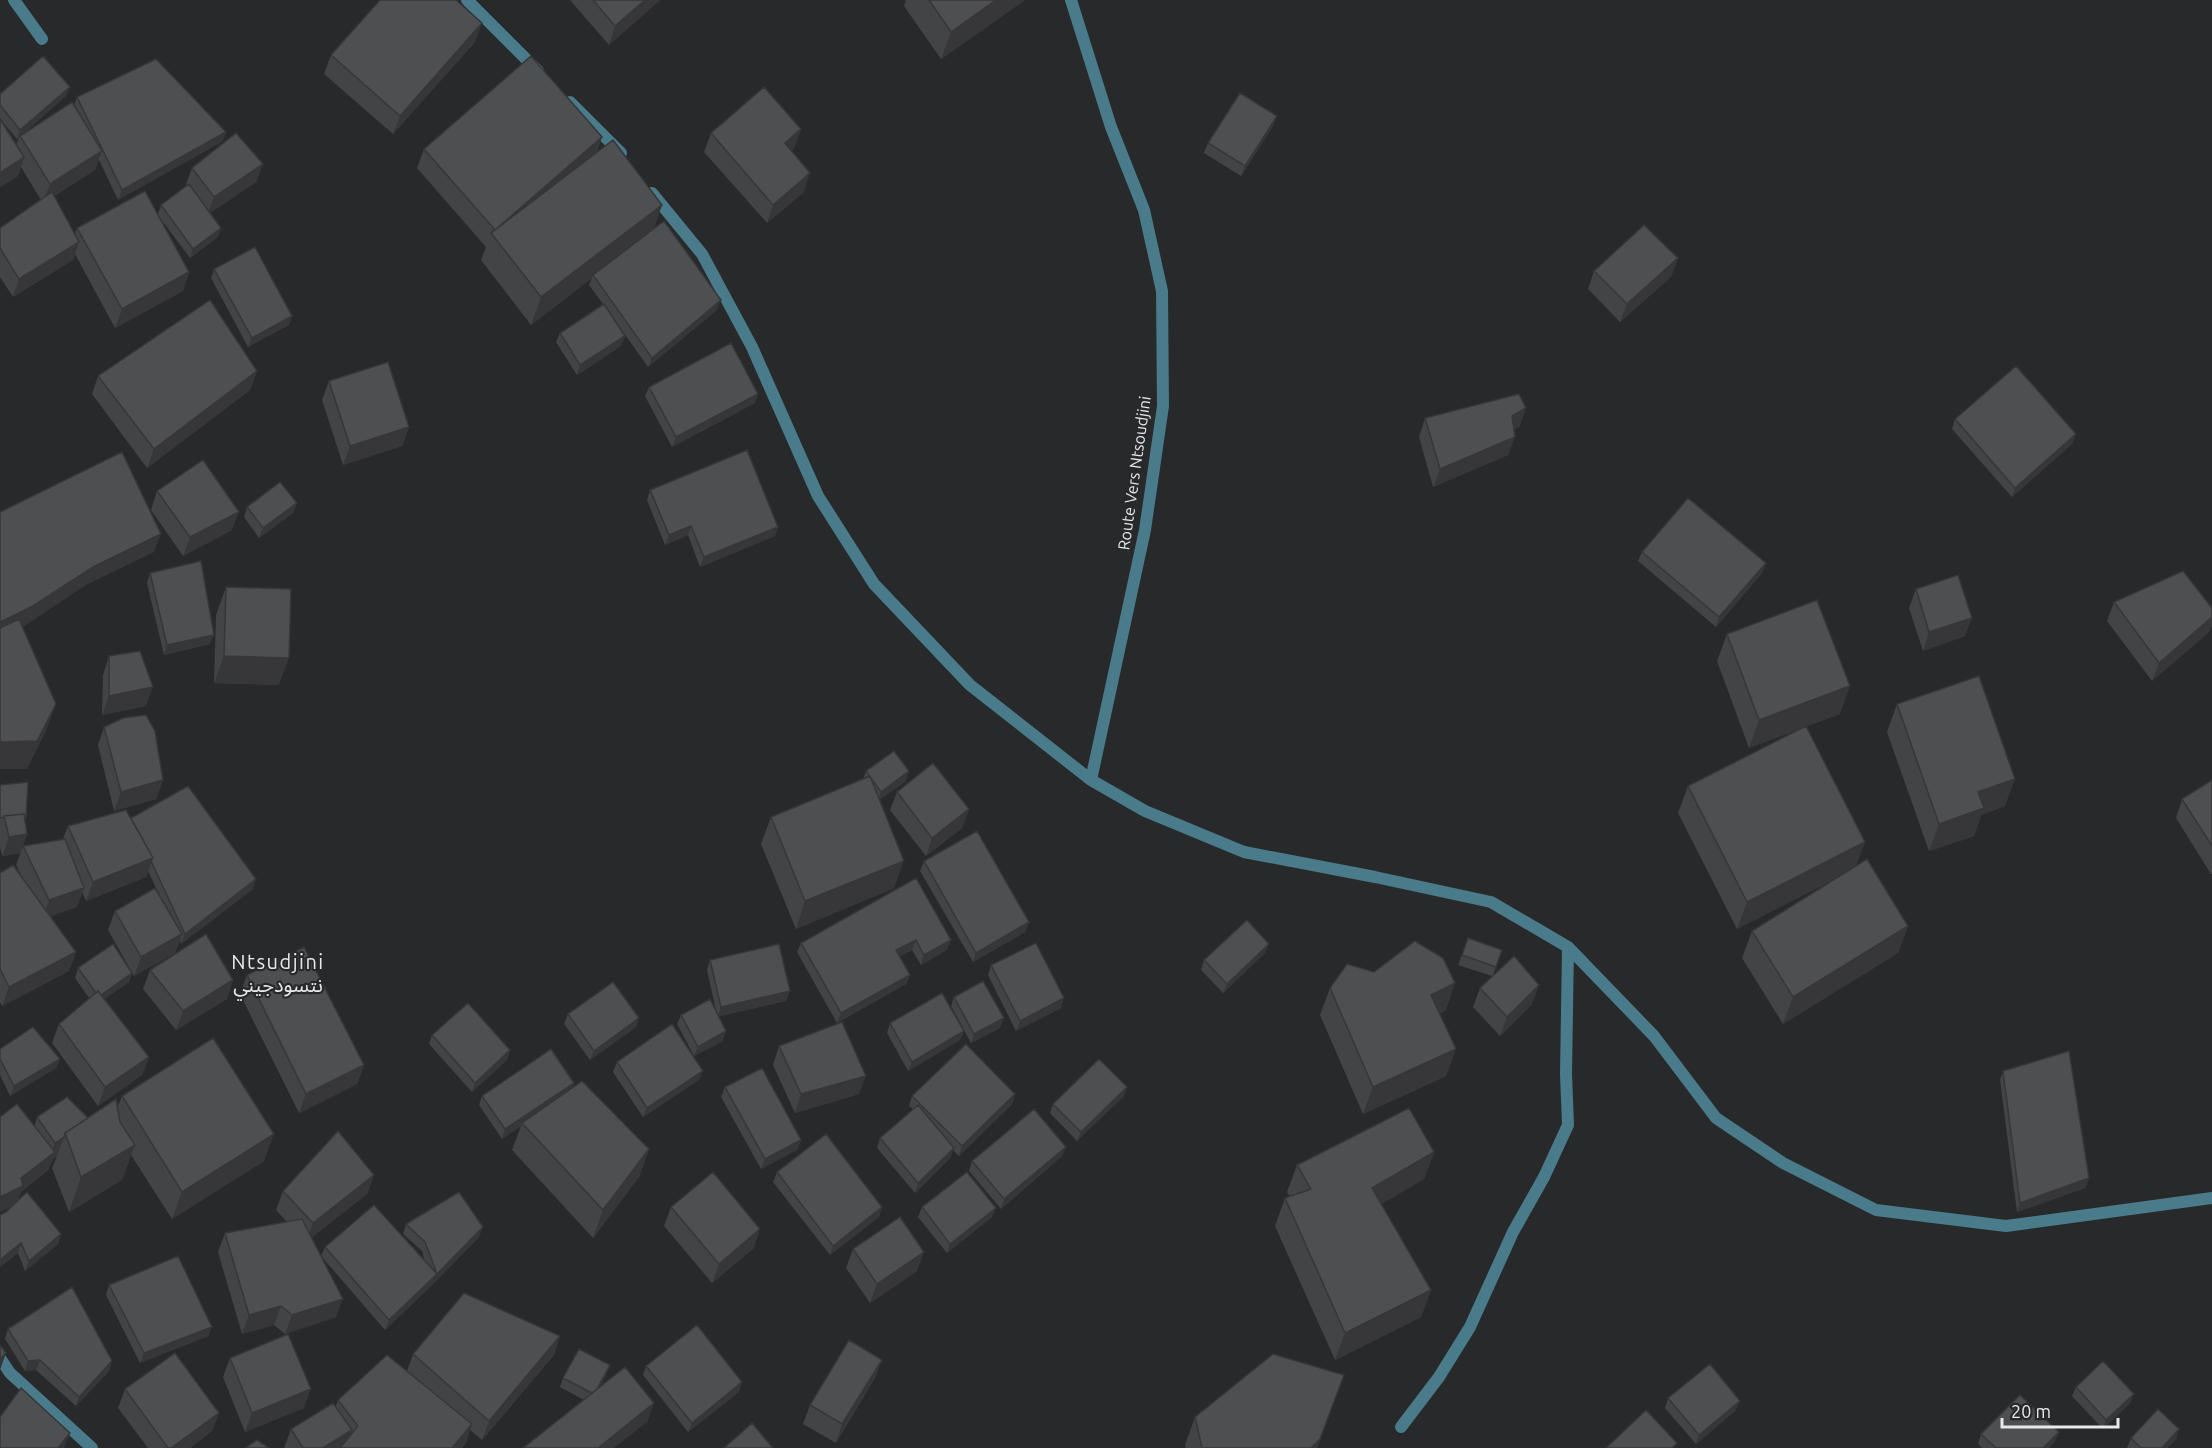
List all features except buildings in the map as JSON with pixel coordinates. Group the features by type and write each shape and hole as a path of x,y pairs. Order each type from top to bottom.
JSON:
{"street":[{"path":"14,0 42,39"},
{"path":"467,0 617,149 631,167"},
{"name":"Route Vers Ntsoudjini","path":"1071,0 1111,127 1144,210 1162,291 1164,406 1145,530 1091,780"},
{"path":"645,184 702,254 752,347 818,496 874,585 970,685 1091,780 1145,810 1244,852 1491,902 1568,948 1654,1036 1716,1118 1783,1163 1876,1210 2006,1226 2212,1198"},
{"path":"1401,1427 1439,1377 1470,1327 1513,1232 1544,1177 1568,1125 1566,1074 1568,948"},
{"path":"0,1358 10,1373 92,1448"}],"district":[{"name":"Ntsudjini نتسودجيني","path":"278,972"}]}
